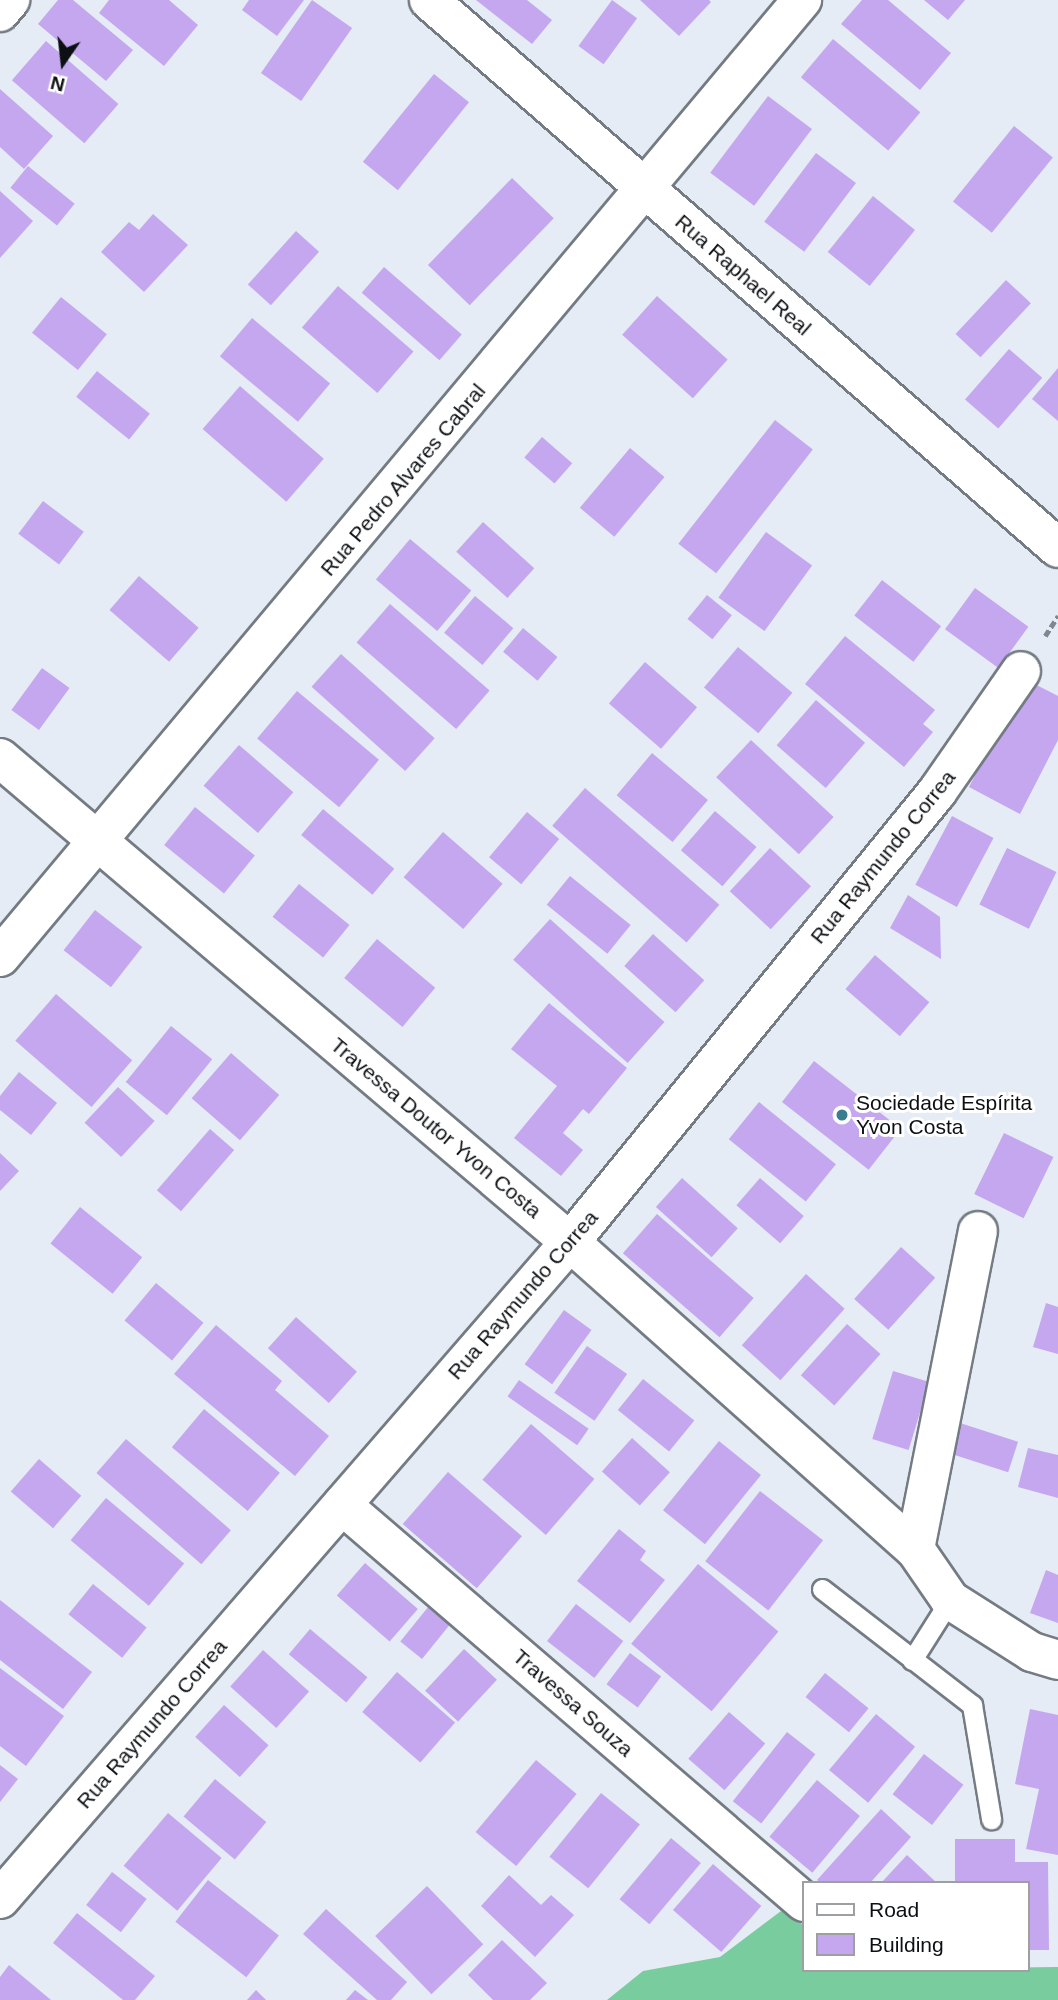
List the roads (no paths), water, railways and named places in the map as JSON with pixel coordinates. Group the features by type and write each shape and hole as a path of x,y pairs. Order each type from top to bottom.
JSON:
{"street":[{"path":"0,12 10,0"},
{"name":"Rua Raphael Real","path":"429,0 1058,548"},
{"name":"Rua Pedro Alvares Cabral","path":"0,957 100,843 802,0"},
{"name":"Rua Raymundo Correa","path":"0,1899 570,1242 937,792 1021,670"},
{"name":"Travessa Doutor Yvon Costa","path":"0,758 570,1242 915,1549 950,1600 1032,1652 1058,1660"},
{"path":"915,1549 978,1231"},
{"name":"Travessa Souza","path":"342,1504 802,1900"}],"lane":[{"path":"822,1589 972,1705 991,1819"},
{"path":"912,1660 950,1600"}],"place":[{"name":"Sociedade Espírita Yvon Costa","path":"842,1115"}]}
